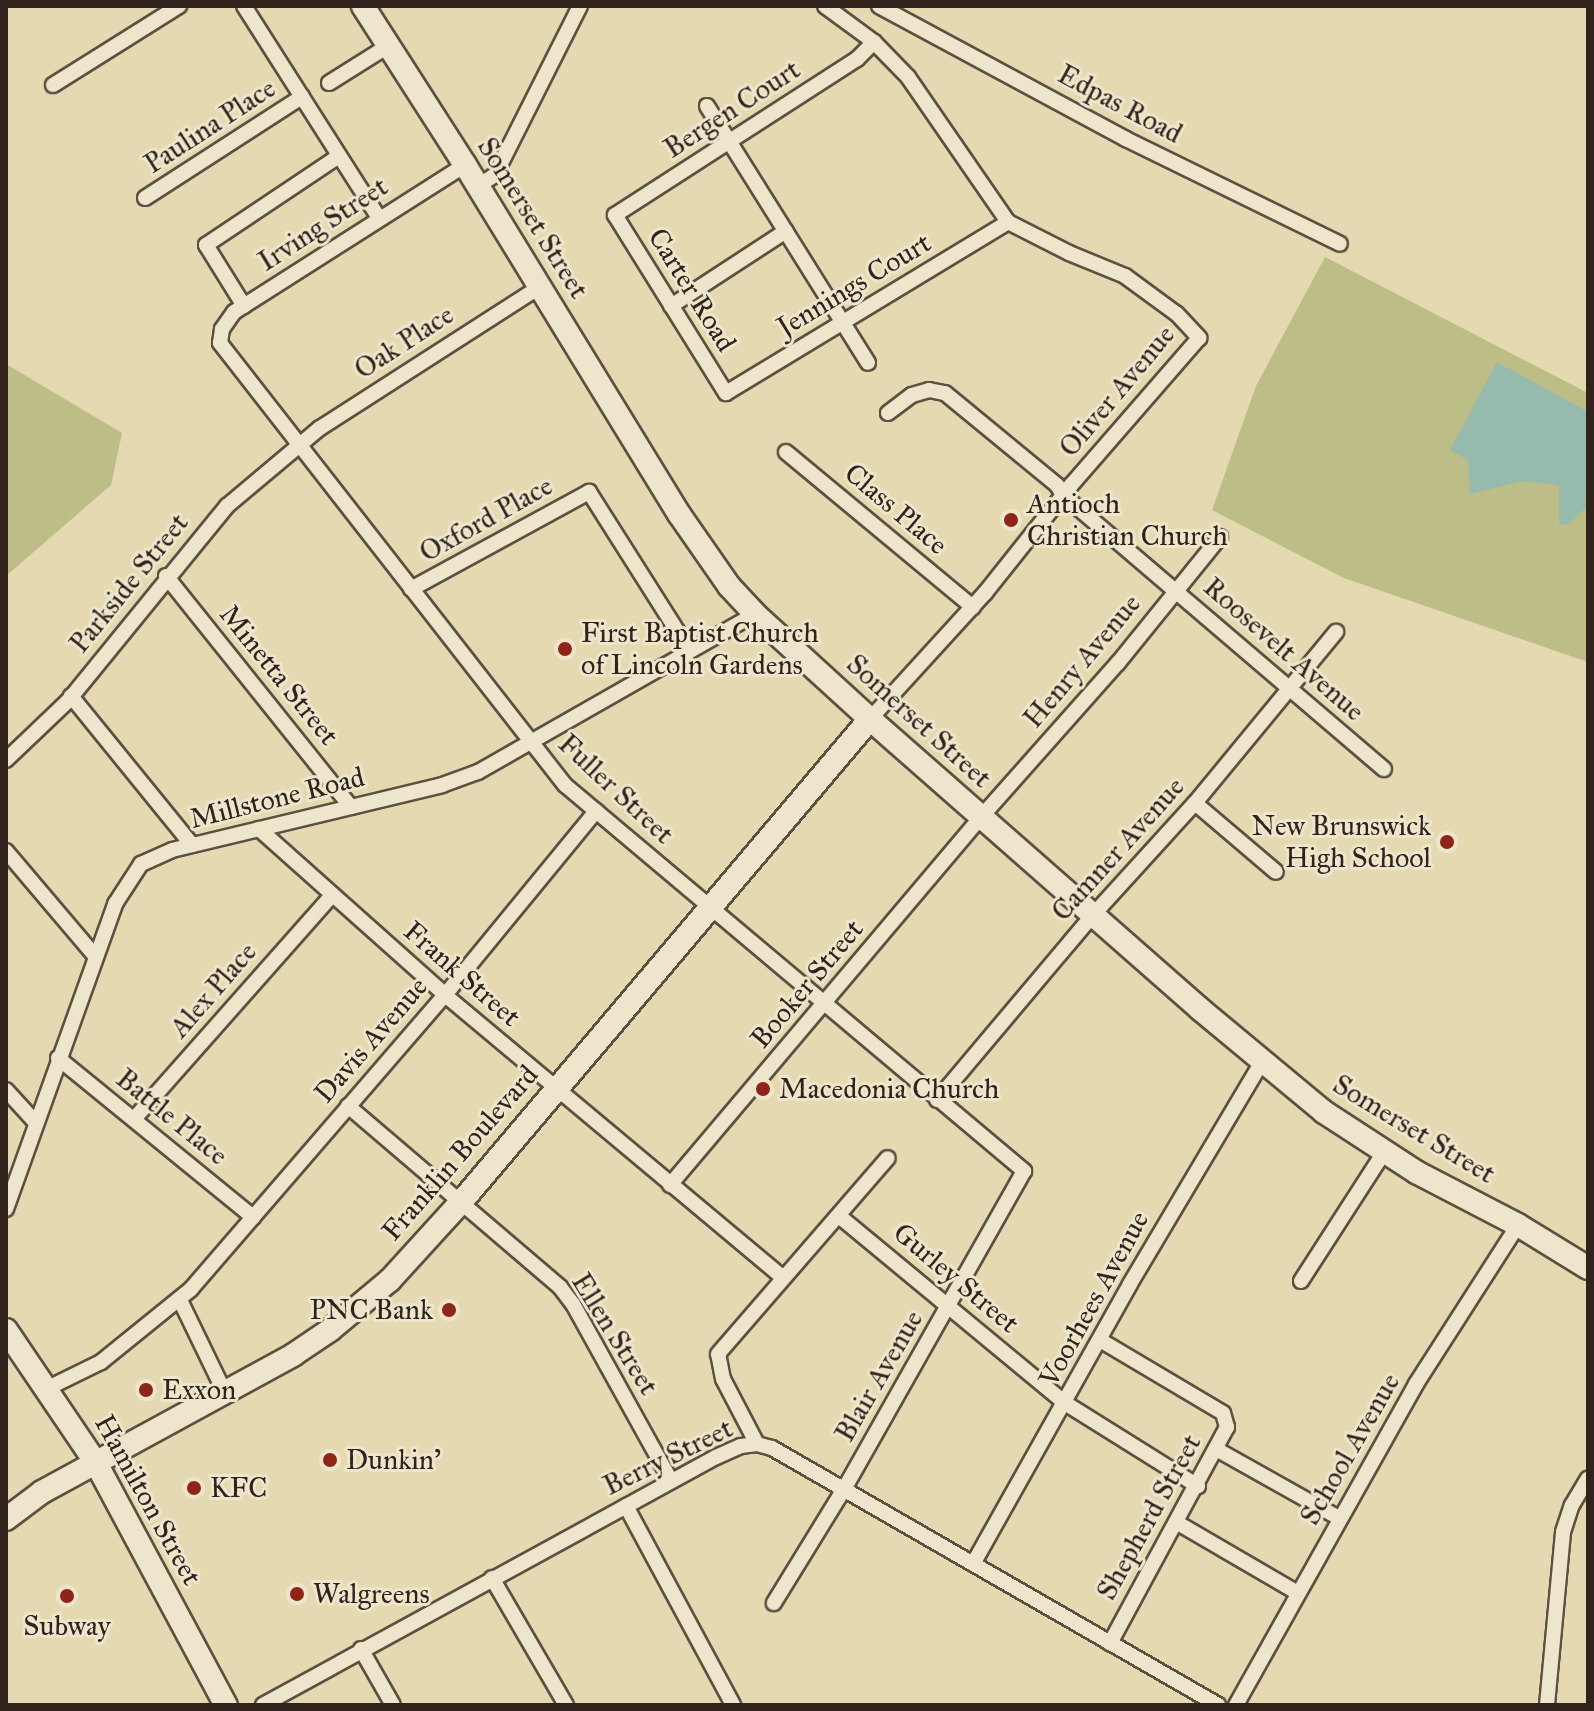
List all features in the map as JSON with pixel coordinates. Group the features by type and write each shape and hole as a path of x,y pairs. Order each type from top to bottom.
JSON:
{"main road":[{"name":"Somerset Street","path":"363,6 465,165 679,514 729,586 755,614 1093,915 1324,1112 1387,1154 1518,1225 1588,1268"},
{"name":"Franklin Boulevard","path":"6,1519 42,1492 225,1393 330,1330 390,1280 462,1201 870,719"},
{"name":"Hamilton Street","path":"6,1330 96,1463 226,1705"}],"street":[{"path":"244,6 379,218"},
{"path":"478,186 495,175 580,6"},
{"name":"Oliver Avenue","path":"825,6 874,42 929,103 1008,222 1069,253 1125,276 1177,314 1199,338 1063,495 973,607 870,719"},
{"name":"Edpas Road","path":"879,6 1126,139 1340,244"},
{"path":"53,85 171,8"},
{"name":"Bergen Court","path":"615,215 857,59 874,42"},
{"path":"329,83 388,46"},
{"name":"Paulina Place","path":"145,198 302,97"},
{"path":"707,106 868,363"},
{"path":"244,306 206,245 339,156"},
{"name":"Irving Street","path":"220,337 234,312 465,165"},
{"name":"Carter Road","path":"615,215 726,393"},
{"name":"Jennings Court","path":"726,393 1008,222"},
{"path":"671,306 786,231"},
{"name":"Oak Place","path":"299,445 382,385 540,287"},
{"name":"Fuller Street","path":"220,337 228,355 565,785 1024,1171"},
{"name":"Roosevelt Avenue","path":"888,413 912,395 929,390 945,393 1057,485 1063,495 1384,769"},
{"name":"Parkside Street","path":"6,760 71,696 166,576 227,506 299,445"},
{"name":"Class Place","path":"786,452 973,607"},
{"name":"Oxford Place","path":"411,589 589,492 690,651"},
{"name":"Henry Avenue","path":"982,816 1118,663 1220,537"},
{"name":"Minetta Street","path":"166,576 351,807"},
{"name":"Millstone Road","path":"6,1209 115,904 141,864 192,845 351,807 478,772 755,614"},
{"name":"Camner Avenue","path":"937,1100 1093,915 1195,803 1336,632"},
{"path":"71,696 192,845"},
{"path":"1195,803 1276,872"},
{"name":"Davis Avenue","path":"48,1388 101,1362 180,1300 445,995 596,811"},
{"name":"Booker Street","path":"670,1185 982,816"},
{"name":"Frank Street","path":"259,829 445,995 782,1277"},
{"path":"6,851 95,956"},
{"name":"Alex Place","path":"134,1119 331,896"},
{"name":"Battle Place","path":"58,1058 253,1217"},
{"name":"Voorhees Avenue","path":"973,1564 1263,1060"},
{"path":"6,1090 36,1123"},
{"name":"Ellen Street","path":"348,1106 542,1269 573,1304 671,1481"},
{"path":"1301,1281 1381,1157 1387,1154"},
{"path":"757,1444 723,1379 718,1354 888,1158"},
{"name":"Blair Avenue","path":"774,1603 844,1489 1024,1171"},
{"name":"Gurley Street","path":"839,1216 950,1304 1065,1403 1198,1486"},
{"name":"School Avenue","path":"1236,1705 1416,1384 1518,1225"},
{"path":"180,1300 225,1393"},
{"name":"Shepherd Street","path":"1100,1340 1223,1413 1227,1427 1198,1486 1110,1643"},
{"name":"Berry Street","path":"263,1705 671,1481 741,1446 757,1444 772,1448 1218,1705"},
{"path":"1216,1449 1339,1518"},
{"path":"1547,1705 1563,1532 1572,1505 1588,1478"},
{"path":"626,1506 733,1705"},
{"path":"1176,1522 1298,1593"},
{"path":"492,1578 566,1705"},
{"path":"361,1649 393,1705"}],"green space":[{"path":"1325,257 1588,393 1588,662 1344,578 1212,510 1256,386"},
{"path":"6,364 122,433 111,485 6,576"}],"shaded area":[{"path":"1497,362 1588,412 1588,506 1568,525 1559,524 1559,485 1522,481 1470,494 1468,460 1450,450"}],"place":[{"name":"Antioch Christian Church","path":"1011,520"},
{"name":"First Baptist Church of Lincoln Gardens","path":"565,649"},
{"name":"New Brunswick High School","path":"1447,842"},
{"name":"Macedonia Church","path":"763,1089"},
{"name":"PNC Bank","path":"449,1310"},
{"name":"Exxon","path":"146,1390"},
{"name":"Dunkin'","path":"330,1460"},
{"name":"KFC","path":"194,1488"},
{"name":"Walgreens","path":"297,1594"},
{"name":"Subway","path":"67,1596"}]}
